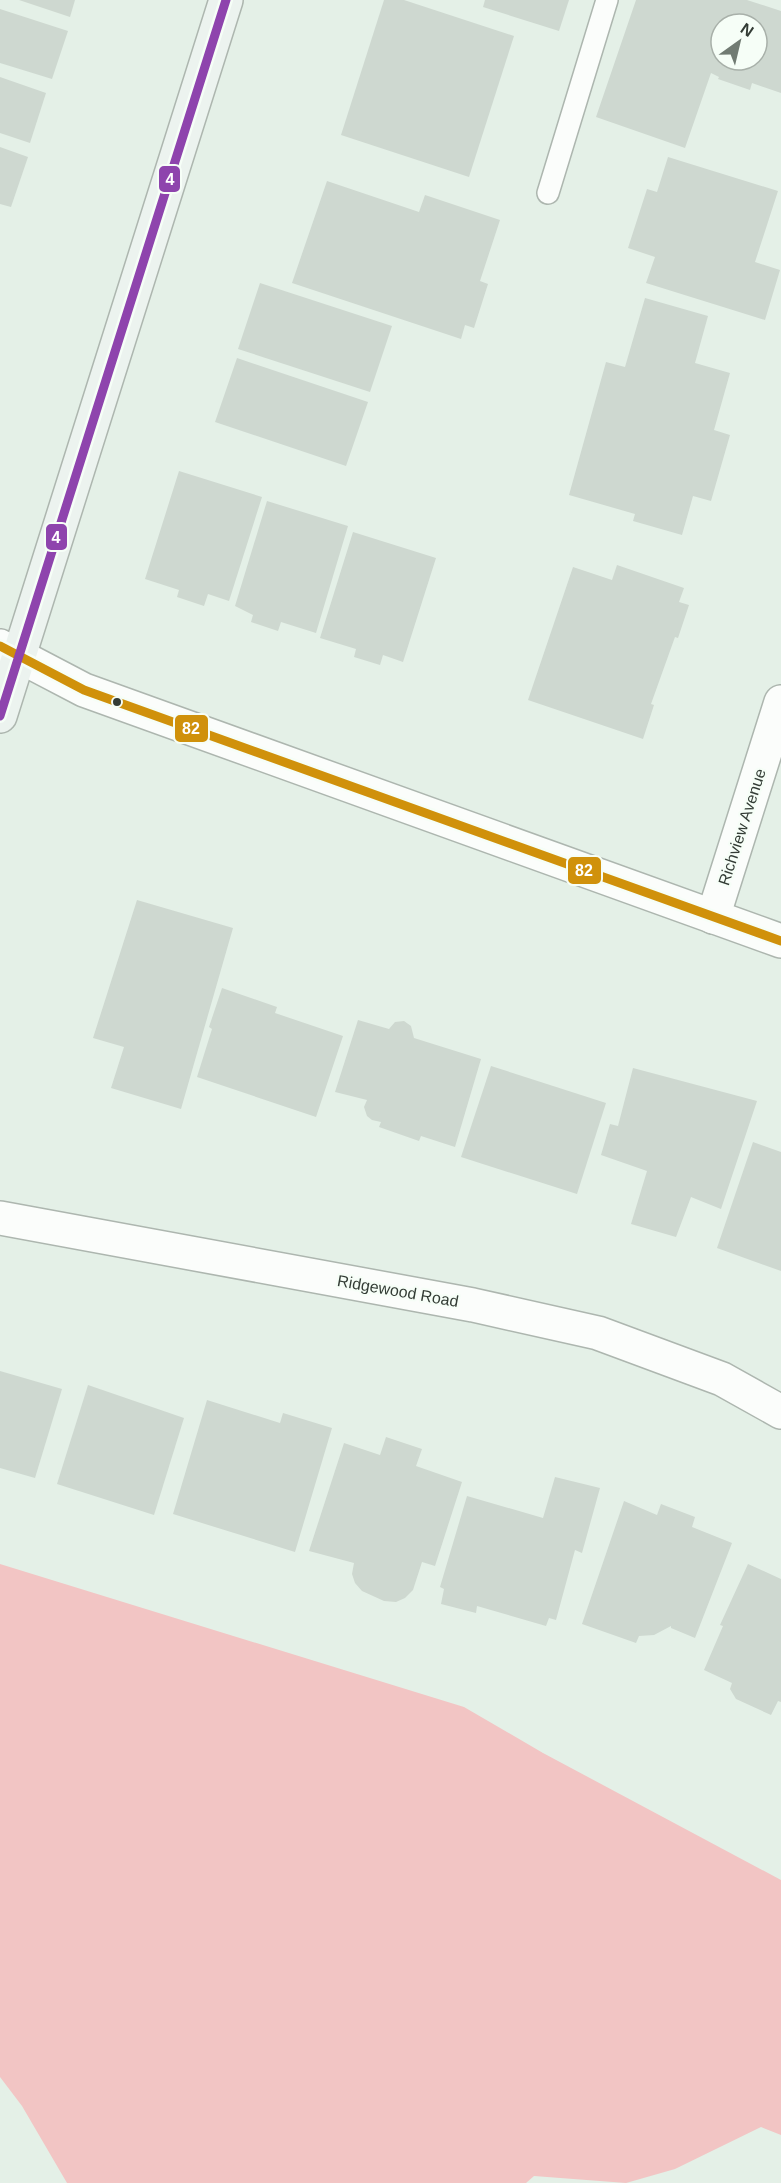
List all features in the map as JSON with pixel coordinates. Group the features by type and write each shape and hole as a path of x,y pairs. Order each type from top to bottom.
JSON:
{"main road":[{"path":"0,716 9,651 226,0"}],"street":[{"path":"9,651 84,690 781,941"},
{"name":"Richview Avenue","path":"713,917 781,702"},
{"name":"Ridgewood Road","path":"0,1218 473,1305 598,1333 722,1379 781,1412"}],"lane":[{"path":"548,193 607,0"}],"shaded area":[{"path":"0,1564 464,1707 543,1753 781,1880 781,2135 761,2127 675,2169 626,2183 534,2176 526,2183 67,2183 22,2106 0,2077"}],"building":[{"path":"19,0 75,0 70,17"},
{"path":"384,0 404,0 514,36 469,177 341,135"},
{"path":"485,0 569,0 559,31 483,7"},
{"path":"636,0 747,0 781,11 781,93 752,83 750,90 718,79 719,77 711,73 685,148 596,117"},
{"path":"0,9 68,31 52,79 0,63"},
{"path":"0,77 46,93 30,143 0,133"},
{"path":"0,147 28,157 11,207 0,204"},
{"path":"668,157 778,191 755,262 780,270 765,320 646,283 655,257 628,248 647,189 657,192"},
{"path":"327,181 419,212 425,195 500,220 480,281 488,284 474,328 465,325 461,339 292,283"},
{"path":"260,283 392,326 370,392 238,349"},
{"path":"645,298 708,316 695,363 730,373 714,430 730,435 711,501 693,496 682,535 633,521 635,514 569,495 606,362 625,367"},
{"path":"237,358 368,402 346,466 215,422"},
{"path":"179,471 262,497 229,601 208,594 204,606 177,597 179,590 145,579"},
{"path":"267,501 348,526 316,633 281,622 278,631 251,622 253,615 235,606"},
{"path":"353,532 436,558 403,662 383,655 380,665 354,657 356,649 320,638"},
{"path":"617,565 684,588 679,602 689,605 651,704 654,705 643,739 528,700 573,567 612,580"},
{"path":"137,900 233,928 181,1109 111,1088 124,1047 93,1038"},
{"path":"222,988 277,1007 275,1013 343,1036 316,1117 197,1077 212,1029 209,1027"},
{"path":"358,1020 389,1029 395,1022 404,1021 411,1026 414,1038 481,1059 455,1147 421,1136 419,1141 379,1127 381,1122 367,1116 364,1107 367,1100 335,1092"},
{"path":"491,1066 606,1103 577,1194 461,1157"},
{"path":"633,1068 757,1101 721,1209 691,1197 676,1237 631,1224 647,1171 601,1155 610,1124 618,1126"},
{"path":"753,1142 781,1152 781,1271 717,1248"},
{"path":"0,1371 62,1389 35,1478 0,1468"},
{"path":"88,1385 184,1418 154,1515 57,1484"},
{"path":"207,1400 280,1423 283,1413 332,1428 295,1552 173,1514"},
{"path":"386,1437 422,1449 416,1466 462,1482 435,1566 422,1562 413,1590 405,1598 396,1602 384,1601 362,1591 355,1583 352,1574 354,1563 309,1551 344,1443 380,1455"},
{"path":"555,1477 600,1488 582,1553 575,1550 556,1620 549,1618 546,1626 477,1606 476,1613 441,1604 444,1589 440,1587 467,1496 543,1518"},
{"path":"624,1501 657,1515 661,1504 695,1517 692,1527 732,1543 695,1638 671,1626 654,1635 639,1636 636,1643 582,1624"},
{"path":"748,1564 781,1579 781,1702 778,1701 771,1715 736,1699 730,1689 732,1683 704,1670 723,1626 720,1625"}],"transit line":[{"name":"4","path":"0,716 226,0"},
{"name":"82","path":"0,646 84,690 781,941"}]}
